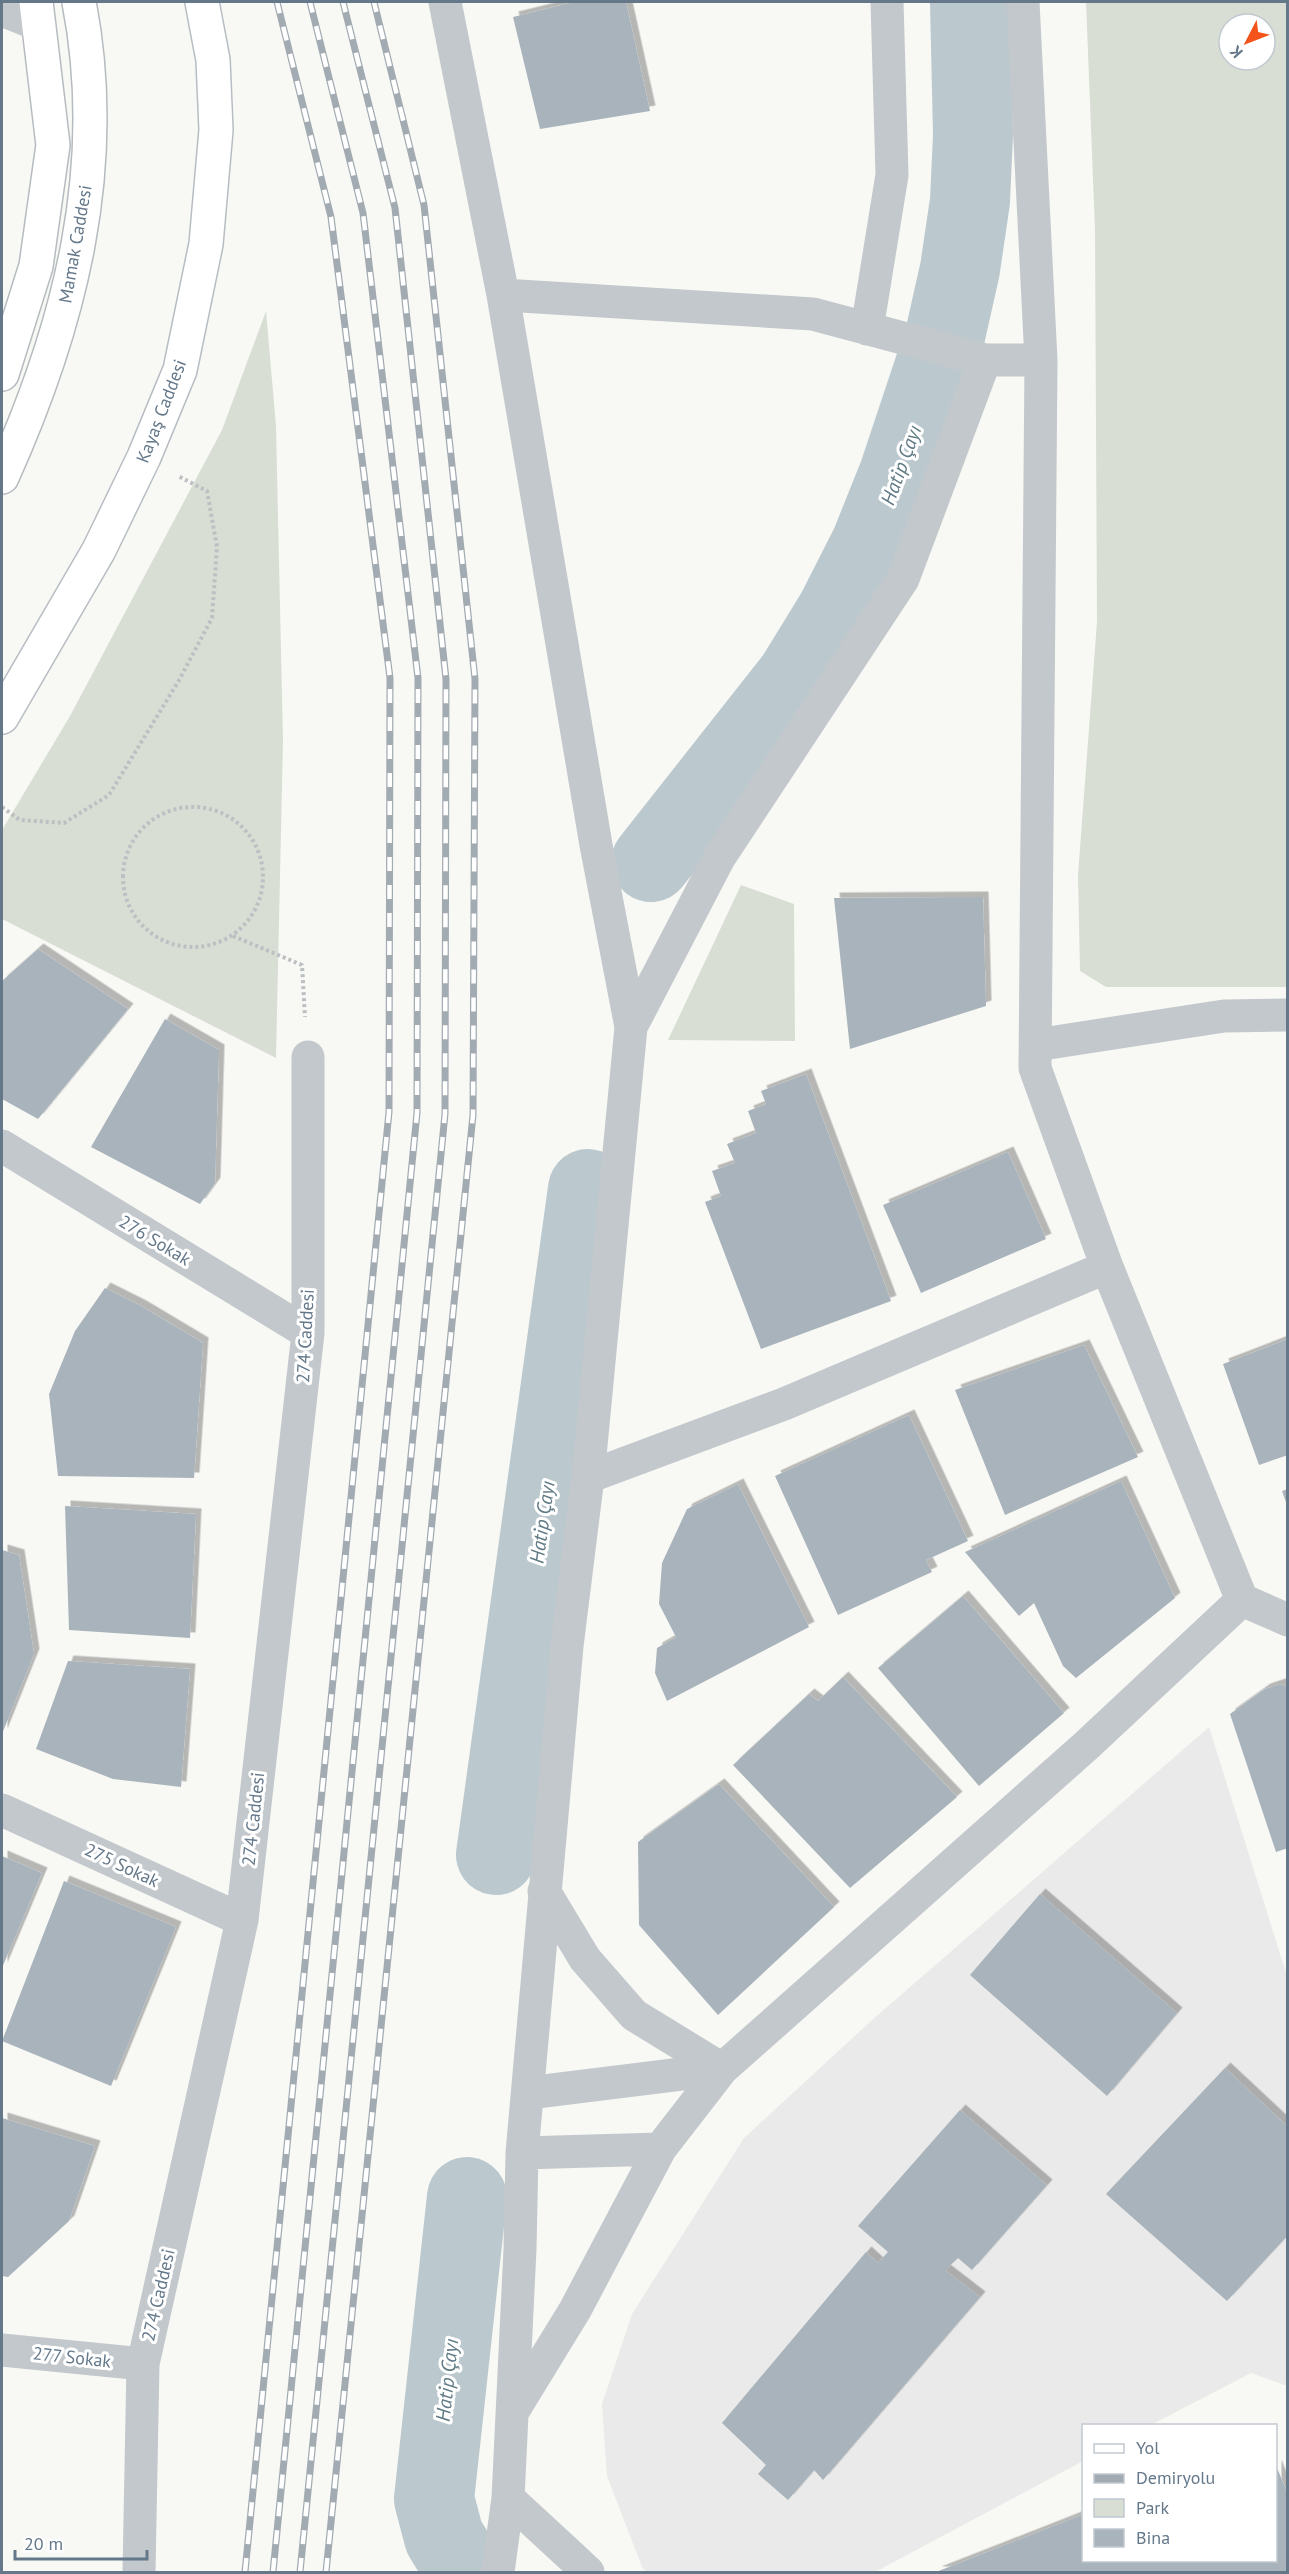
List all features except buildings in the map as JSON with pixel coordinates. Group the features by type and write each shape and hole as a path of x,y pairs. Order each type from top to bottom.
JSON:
{"main road":[{"name":"Mamak Caddesi","path":"2,477 49,360 71,284 91,155 91,92 79,2"},
{"name":"Kayaş Caddesi","path":"2,717 99,550 144,457 180,370 206,244 216,130 213,60 202,2"},
{"name":"Mamak Caddesi","path":"2,375 36,266 53,145 38,13"}],"street":[{"path":"446,2 503,295 596,845 631,1027 588,1477 567,1646 544,1891 522,2152 508,2498 498,2572"},
{"path":"867,329 892,175 887,2"},
{"path":"1023,2 1041,360 1035,1068 1107,1267 1242,1600 1287,1620"},
{"path":"2,10 38,13"},
{"path":"503,295 813,314 971,356 1041,360"},
{"path":"631,1027 719,858 903,579 971,356"},
{"path":"1036,1045 1224,1016 1287,1015"},
{"name":"274 Caddesi","path":"139,2572 143,2364 242,1920 308,1334 308,1057"},
{"name":"276 Sokak","path":"2,1146 308,1334"},
{"path":"588,1477 784,1404 1107,1267"},
{"path":"512,2412 575,2310 660,2149 722,2069 1087,1745 1242,1600"},
{"name":"275 Sokak","path":"2,1810 242,1920"},
{"path":"544,1891 585,1959 634,2015 722,2069"},
{"path":"528,2094 722,2069"},
{"path":"522,2152 660,2149"},
{"name":"277 Sokak","path":"2,2350 143,2364"},
{"path":"508,2498 588,2572"}],"path":[{"path":"2,807 20,820 64,823 109,795 178,682 212,618 217,547 207,491 144,457"},
{"path":"233,936 250,920 261,899 264,876 260,853 248,832 231,817 210,808 186,806 164,813 145,826 131,844 123,866 124,890 132,911 147,929 166,942 189,948 212,945 233,936 302,965 308,1057"}],"shaded area":[{"path":"1209,1727 1287,1976 1287,2386 1251,2373 1153,2424 1082,2424 1082,2462 875,2572 647,2572 642,2567 607,2476 602,2404 632,2314 744,2138 871,2021"}],"green space":[{"path":"1086,2 1287,2 1287,987 1106,987 1080,971 1078,875 1097,622 1095,230"},
{"path":"266,311 276,426 283,741 276,1058 2,919 2,830 70,716 222,430"},
{"path":"741,885 794,904 795,1041 668,1040"}],"waterway":[{"name":"Hatip Çayı","path":"651,862 796,678 836,613 871,544 899,474 945,336 960,269 970,201 973,135 970,2"},
{"name":"Hatip Çayı","path":"496,1855 588,1189"},
{"name":"Hatip Çayı","path":"457,2558 444,2537 434,2499 467,2197"}],"railway":[{"path":"245,2572 389,1112 390,678 331,217 277,2"},
{"path":"273,2572 417,1113 418,678 363,213 310,2"},
{"path":"300,2572 445,1114 446,679 395,208 343,2"},
{"path":"326,2572 473,1115 475,679 424,205 374,2"}]}
